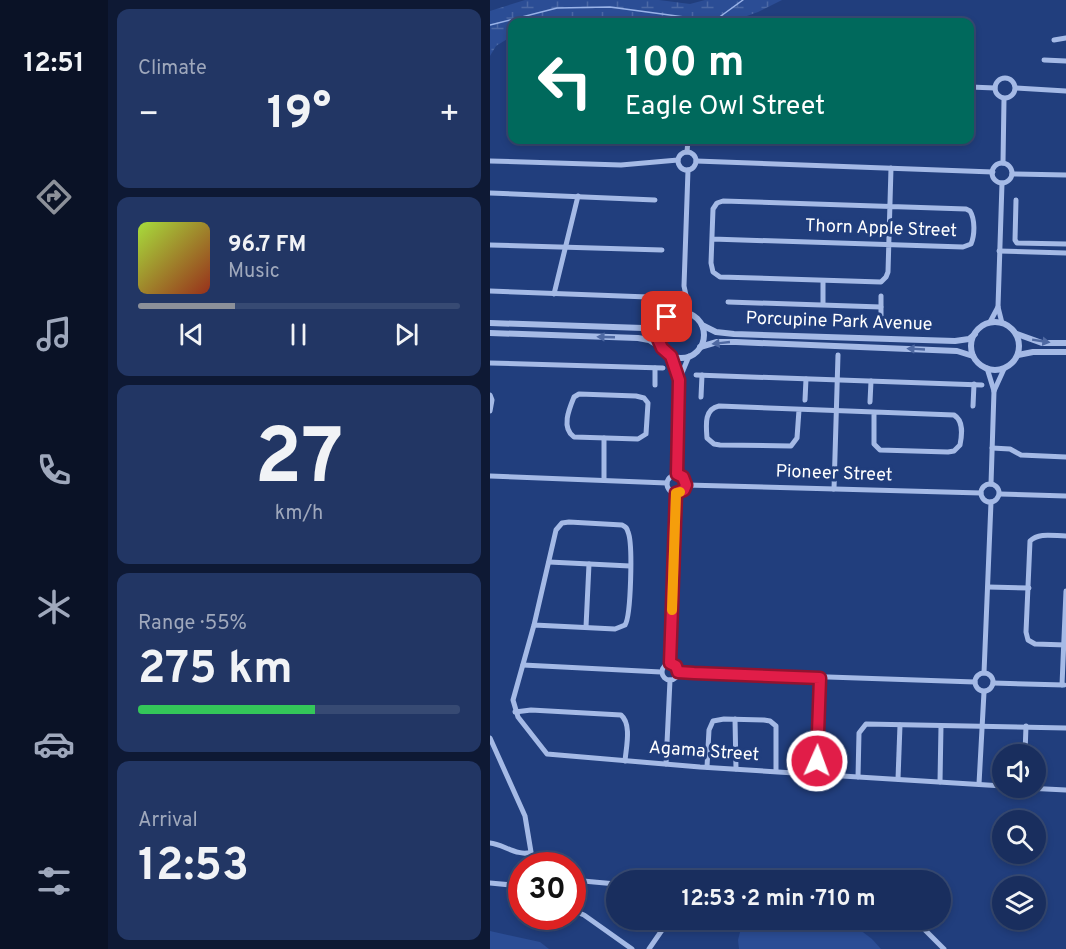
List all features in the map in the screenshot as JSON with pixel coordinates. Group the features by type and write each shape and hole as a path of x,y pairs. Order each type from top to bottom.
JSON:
{"street":[{"path":"1054,40 1066,38"},
{"path":"1044,60 1066,61"},
{"path":"1004,99 996,94 995,88 998,80 1004,78 1012,80 1016,88"},
{"path":"974,87 995,88"},
{"path":"1016,88 1066,90"},
{"path":"1004,99 1012,96 1016,88"},
{"path":"1003,163 1004,99"},
{"path":"687,152 688,144"},
{"path":"687,152 694,155 696,161 695,166 688,170 681,167 678,160 681,154 687,152"},
{"path":"490,161 621,165 678,160"},
{"path":"696,161 992,172"},
{"path":"992,172 995,167 1003,163"},
{"path":"1002,183 1010,179 1012,174 1010,168 1003,163"},
{"path":"891,168 891,207 888,273 881,282 720,277 711,268 713,209 719,201 891,207"},
{"path":"490,323 643,328 661,324 680,303 684,286 688,170"},
{"path":"992,172 996,180 1002,183"},
{"path":"1012,174 1066,175"},
{"path":"1002,183 998,307 1002,323"},
{"path":"490,193 655,200"},
{"path":"554,294 578,196"},
{"path":"1016,201 1015,240 1018,243 1066,244"},
{"name":"Thorn Apple Street","path":"712,238 963,247 971,244 973,240 974,217 970,211 891,207"},
{"path":"490,244 662,250"},
{"path":"999,251 1066,253"},
{"path":"823,280 823,304"},
{"path":"684,286 690,314"},
{"path":"490,291 648,297"},
{"path":"881,296 881,319"},
{"path":"728,302 881,307"},
{"path":"998,307 990,322 975,334 971,345 973,356 980,365 987,368 1004,369"},
{"path":"490,333 638,338 649,340 671,356 680,358 689,356 700,347 704,337 702,325 690,314 671,315"},
{"path":"990,322 1002,323 1013,329 1017,334 1020,348 1013,362 1004,369 994,390"},
{"path":"661,324 658,334 662,348"},
{"name":"Porcupine Park Avenue","path":"702,325 716,332 734,334 955,341 969,339 975,334"},
{"path":"1017,334 1042,343 1066,344"},
{"name":"Porcupine Park Avenue","path":"700,347 717,342 736,342 957,351 973,356"},
{"path":"1018,355 1033,352 1066,352"},
{"path":"834,489 838,355"},
{"path":"671,356 679,380 677,474"},
{"path":"679,380 689,356"},
{"path":"490,363 663,368"},
{"path":"655,368 655,385"},
{"path":"987,368 994,390 991,484"},
{"path":"701,397 699,375 982,385"},
{"path":"805,400 806,379"},
{"path":"870,402 871,381"},
{"path":"973,406 974,384"},
{"path":"579,394 595,394 644,398 648,403 648,416 647,430 643,437 638,439 604,438 574,437 570,434 567,425 574,397 579,394"},
{"path":"490,395 492,400 490,411"},
{"path":"799,410 798,438 788,447 720,445 714,444 707,438 708,413 715,407 954,415 961,423 960,445 954,451 948,452 880,450 874,444 874,413"},
{"path":"604,438 604,480"},
{"path":"992,448 1010,448 1021,455 1066,457"},
{"path":"677,474 683,477 686,485 684,490 676,493 668,489 667,483 669,478 677,474"},
{"path":"490,476 667,483"},
{"path":"991,484 997,486 1000,494 998,499 991,502 985,501 981,493 985,485 991,484"},
{"name":"Pioneer Street","path":"686,485 981,493"},
{"path":"670,663 676,493"},
{"path":"1000,494 1066,496"},
{"path":"984,673 991,502"},
{"path":"534,625 616,628 625,625 629,614 628,530 619,524 605,523 562,524 556,530 534,625 513,696 515,712 531,710 619,714 625,718 627,724 625,761"},
{"path":"1064,645 1035,644 1028,640 1026,632 1030,541 1040,535 1066,536"},
{"path":"549,562 630,566"},
{"path":"586,627 589,564"},
{"path":"988,586 1029,588"},
{"path":"993,683 1064,685 1066,591"},
{"path":"661,672 665,679 674,679 678,672 676,666 670,663"},
{"path":"661,672 662,668 670,663"},
{"path":"523,665 661,672"},
{"path":"678,672 975,682"},
{"path":"984,673 978,676 975,682 976,687 984,692"},
{"path":"984,673 992,678 993,683 990,689 984,692"},
{"path":"817,774 820,678"},
{"path":"666,764 670,680"},
{"path":"979,784 984,692"},
{"name":"Agama Street","path":"515,712 544,753 549,755 992,785"},
{"path":"707,767 711,723 718,719 766,720 774,723 777,733 776,771"},
{"path":"735,719 736,769"},
{"path":"858,777 859,734 861,728 870,724 1066,728"},
{"path":"898,779 900,725"},
{"path":"940,782 941,726"},
{"path":"1025,744 1026,726"},
{"path":"490,738 525,816 530,852 523,854 490,843"},
{"path":"1046,789 1066,790"},
{"path":"586,881 606,883"},
{"path":"490,883 508,885"},
{"path":"586,916 632,949"},
{"path":"649,949 662,930"},
{"path":"925,930 944,949"}],"green space":[{"path":"525,0 659,0 690,4 705,0 782,0 741,18 508,18 508,38 496,46 490,56 490,11"},
{"path":"740,930 860,930 881,949 739,949"},
{"path":"490,931 540,942 549,949 490,949"}],"waterway":[{"path":"718,18 743,0"},
{"path":"518,18 557,8 610,7 692,18"},
{"path":"490,25 508,20"}],"slow traffic":[{"path":"672,610 676,493 680,492"}],"route":[{"path":"667,317 661,324 658,339 662,348 671,356 679,380 677,474 686,482 684,490 676,493 670,663 678,668 678,672 820,678 817,761"}]}
